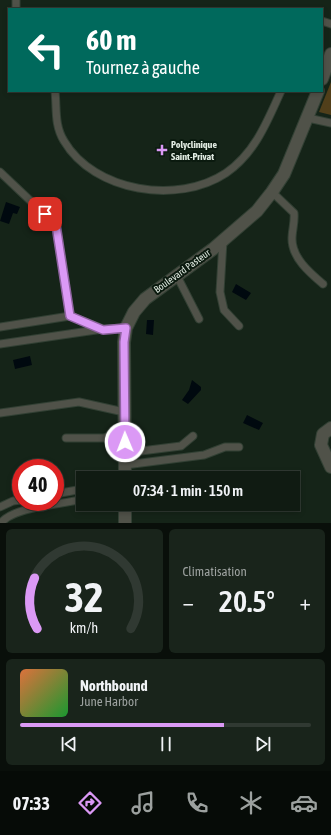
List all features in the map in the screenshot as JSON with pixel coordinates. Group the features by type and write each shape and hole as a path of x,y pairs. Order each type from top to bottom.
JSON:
{"street":[{"path":"323,76 331,54"},
{"name":"Boulevard Pasteur","path":"125,471 124,342 126,328 134,312 145,299 177,276 257,212 284,174 318,92"},
{"path":"327,431 321,445 331,467"},
{"path":"125,511 125,523"}],"lane":[{"path":"55,92 57,107 56,123 64,141 91,169 129,187 172,191 191,188 209,182 226,173 241,160 263,131 281,92"},
{"path":"308,118 331,123"},
{"path":"0,172 56,225 70,316"},
{"path":"272,192 294,213 292,238 293,250 302,263 323,284"},
{"path":"223,240 220,292 224,310 239,326"},
{"path":"177,276 200,319"},
{"path":"0,327 70,316 103,330"},
{"path":"0,344 126,328"},
{"path":"0,413 79,402 124,412"},
{"path":"66,438 104,438 125,430"},
{"path":"125,459 181,446 193,436"},
{"path":"125,459 204,454 225,447 238,447"},
{"path":"64,492 76,490"},
{"path":"1,523 6,517 22,511 76,500"},
{"path":"0,507 12,501"}],"shaded area":[{"path":"331,82 331,115 319,112"},
{"path":"6,202 20,207 17,214 13,213 9,224 0,221"},
{"path":"236,284 251,293 246,300 232,292"},
{"path":"147,320 154,320 153,335 146,334"},
{"path":"30,356 32,365 15,369 13,360"},
{"path":"192,380 201,387 201,390 188,404 182,400 189,390"},
{"path":"247,415 263,423 259,430 243,423"}],"place":[{"name":"Polyclinique Saint-Privat","path":"162,150"}],"route":[{"path":"45,214 56,225 70,316 103,330 126,328 124,342 125,442"}]}
